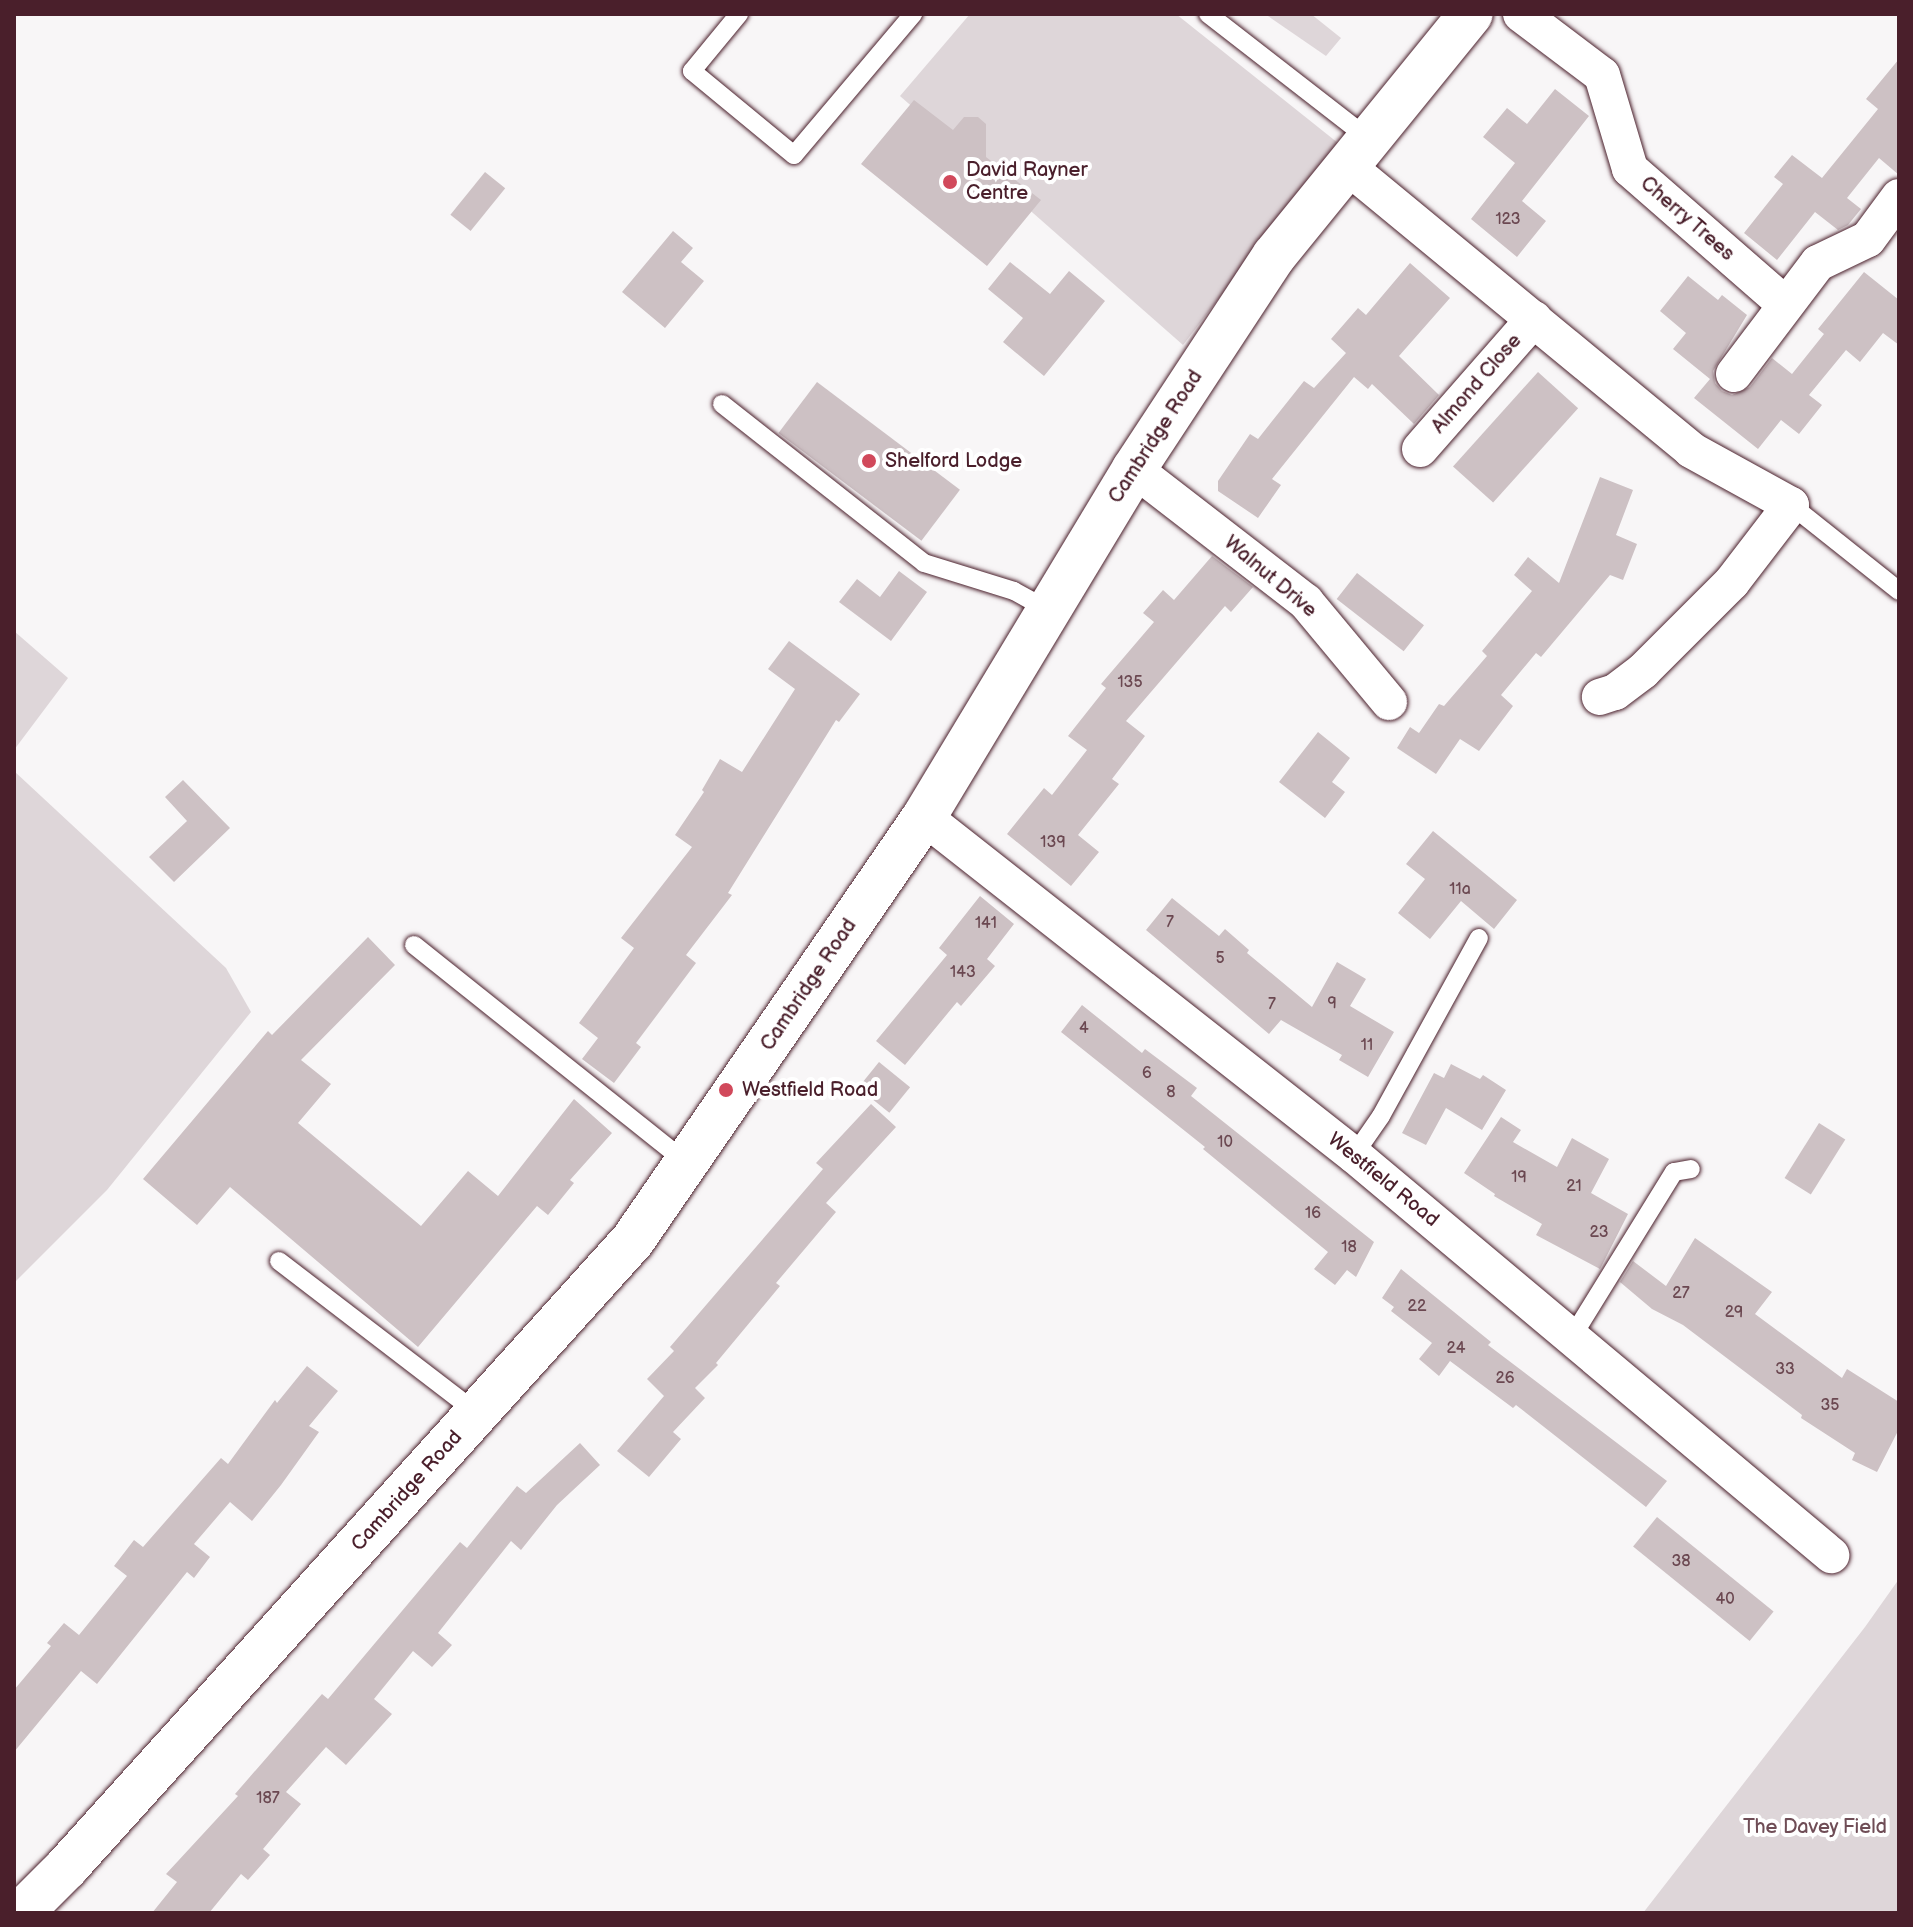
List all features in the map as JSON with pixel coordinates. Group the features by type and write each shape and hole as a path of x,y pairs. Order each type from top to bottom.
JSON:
{"main road":[{"name":"Cambridge Road","path":"21,1913 66,1868 633,1240 924,817 1134,469 1274,256 1471,14"}],"street":[{"name":"Cherry Trees","path":"1521,14 1602,75 1630,169 1785,304"},
{"path":"1358,152 1534,319 1691,450 1791,505 1732,582 1643,671 1615,692 1600,697"},
{"path":"1734,374 1818,263 1868,239 1899,197"},
{"name":"Almond Close","path":"1420,449 1534,319"},
{"name":"Walnut Drive","path":"1134,469 1306,602 1389,702"},
{"name":"Westfield Road","path":"924,817 1354,1155 1831,1555"}],"lane":[{"path":"739,14 692,71 794,155 913,14"},
{"path":"1208,14 1358,152"},
{"path":"722,404 924,563 1014,591 1048,610"},
{"path":"1791,505 1899,591"},
{"path":"1354,1155 1381,1116 1479,938"},
{"path":"414,945 687,1164"},
{"path":"1572,1337 1674,1172 1691,1169"},
{"path":"279,1261 477,1413"}],"green space":[{"path":"970,14 1176,14 1338,143 1183,345 900,96"},
{"path":"1265,14 1311,14 1341,38 1326,56"},
{"path":"14,631 68,678 14,750"},
{"path":"14,771 226,968 251,1012 107,1190 14,1283"},
{"name":"The Davey Field","path":"1899,1579 1899,1913 1643,1913 1865,1627"}],"building":[{"path":"1899,59 1899,175 1879,158 1847,198 1861,209 1848,225 1838,230 1815,212 1777,260 1744,233 1783,184 1774,177 1792,155 1822,178 1878,109 1866,99"},
{"path":"1555,89 1589,116 1522,201 1546,221 1517,257 1471,219 1515,163 1483,137 1507,108 1527,124"},
{"name":"David Rayner Centre","path":"914,100 953,130 964,117 978,117 986,124 986,157 1041,200 987,266 861,164"},
{"path":"485,172 505,188 471,231 450,215"},
{"path":"673,231 693,248 681,262 704,281 665,328 622,292"},
{"path":"1010,262 1050,294 1069,271 1105,301 1044,376 1003,342 1023,318 988,289"},
{"path":"1410,263 1450,298 1399,356 1439,395 1414,424 1372,384 1368,389 1354,377 1272,479 1281,485 1258,518 1218,491 1218,481 1250,434 1258,439 1304,381 1314,388 1346,353 1331,339 1358,308 1366,315"},
{"path":"1864,272 1899,300 1899,345 1883,333 1860,362 1846,350 1809,395 1822,405 1799,434 1781,420 1758,449 1694,398 1710,379 1673,349 1686,333 1660,311 1688,276 1718,300 1722,295 1747,315 1713,371 1715,383 1722,391 1732,395 1750,387 1772,358 1792,374 1824,334 1818,329"},
{"path":"1538,372 1578,408 1493,503 1453,466"},
{"name":"Shelford Lodge","path":"817,382 960,490 921,541 778,433"},
{"path":"1600,477 1633,490 1616,535 1637,544 1623,580 1610,575 1541,657 1536,653 1501,695 1513,706 1479,751 1460,739 1436,774 1397,748 1410,727 1419,733 1439,704 1444,706 1487,656 1482,651 1532,591 1514,575 1528,557 1559,583"},
{"path":"1212,556 1253,587 1231,612 1225,606 1126,721 1145,736 1112,779 1119,784 1078,835 1099,852 1071,886 1007,834 1044,788 1052,795 1087,750 1068,736 1106,688 1101,684 1154,622 1143,613 1163,590 1174,600"},
{"path":"899,571 927,592 891,641 839,602 857,579 880,597"},
{"path":"1357,573 1424,625 1404,651 1337,599"},
{"path":"789,641 860,694 839,722 836,720 728,893 732,895 686,955 696,963 636,1043 641,1047 614,1083 582,1059 598,1038 579,1023 634,948 621,938 692,847 675,835 704,792 702,790 720,759 742,772 795,689 768,669"},
{"path":"1318,732 1350,758 1332,782 1345,792 1325,818 1279,782"},
{"path":"183,780 230,828 174,882 149,857 187,821 165,797"},
{"path":"1433,831 1517,900 1494,929 1461,901 1430,939 1398,913 1425,879 1406,864"},
{"path":"980,896 1014,924 987,959 995,966 961,1006 957,1002 905,1065 876,1041 947,955 939,948"},
{"path":"1172,898 1219,936 1225,929 1249,950 1247,953 1312,1007 1337,962 1366,979 1350,1006 1394,1032 1368,1077 1339,1060 1342,1055 1281,1020 1269,1034 1146,930"},
{"path":"368,937 395,965 301,1060 331,1084 298,1123 421,1226 468,1171 498,1196 574,1099 612,1133 570,1180 574,1183 548,1215 537,1206 418,1347 230,1187 197,1225 143,1179 268,1031 272,1035"},
{"path":"1082,1005 1142,1053 1145,1049 1197,1088 1191,1096 1374,1242 1356,1277 1347,1270 1335,1285 1314,1269 1328,1252 1203,1149 1205,1147 1061,1032"},
{"path":"879,1062 910,1087 889,1113 858,1088"},
{"path":"1451,1064 1480,1079 1483,1075 1506,1090 1482,1130 1446,1108 1426,1145 1402,1133 1434,1073 1444,1078"},
{"path":"871,1104 896,1127 826,1203 836,1212 776,1283 780,1286 716,1363 718,1365 695,1388 705,1398 673,1432 681,1439 649,1477 617,1451 664,1396 647,1379 674,1351 670,1347 823,1169 816,1163"},
{"path":"1501,1117 1521,1130 1513,1142 1557,1167 1572,1138 1609,1159 1591,1193 1628,1214 1600,1269 1536,1235 1542,1224 1494,1196 1464,1173"},
{"path":"1819,1123 1845,1139 1811,1195 1785,1178"},
{"path":"1695,1238 1772,1292 1755,1314 1842,1378 1847,1369 1899,1402 1899,1429 1877,1472 1852,1460 1855,1453 1801,1418 1802,1415 1683,1325 1652,1309 1620,1282 1633,1261 1666,1286"},
{"path":"1401,1269 1491,1342 1488,1345 1667,1481 1646,1507 1516,1405 1513,1408 1450,1361 1439,1376 1419,1359 1432,1343 1391,1311 1394,1307 1382,1298"},
{"path":"307,1366 338,1391 309,1426 319,1432 281,1485 252,1521 230,1502 194,1544 210,1557 194,1578 187,1572 97,1684 81,1671 14,1752 14,1690 51,1646 47,1643 64,1623 79,1635 127,1576 114,1566 134,1540 143,1547 221,1458 228,1464 275,1400 277,1403"},
{"path":"580,1443 600,1465 557,1505 521,1550 511,1541 438,1633 452,1645 432,1667 413,1651 374,1699 392,1714 346,1765 326,1747 286,1792 301,1804 263,1849 270,1855 248,1880 241,1874 209,1913 152,1913 177,1882 166,1874 238,1796 235,1794 322,1694 328,1699 460,1542 467,1548 517,1486 526,1493"},
{"path":"1657,1517 1774,1611 1750,1641 1633,1547"}],"place":[{"name":"David Rayner Centre","path":"950,182"},
{"name":"Shelford Lodge","path":"869,461"},
{"name":"Westfield Road","path":"726,1090"}]}
